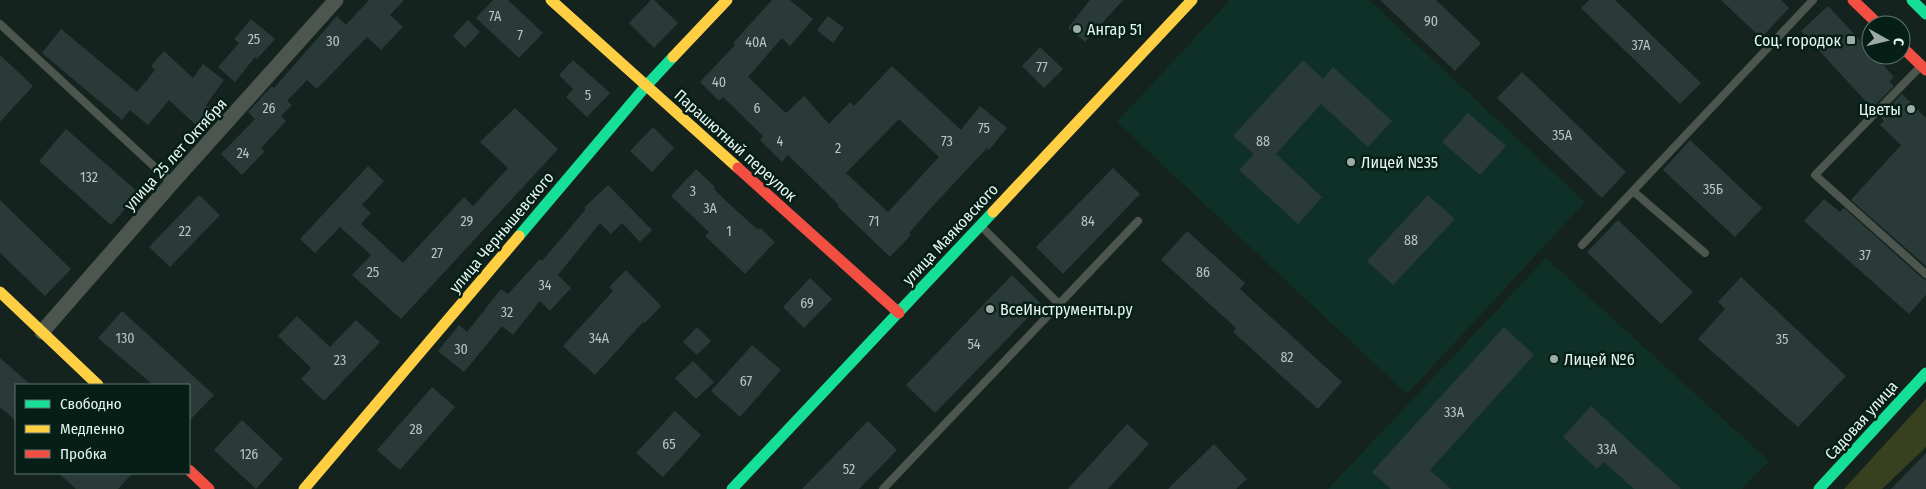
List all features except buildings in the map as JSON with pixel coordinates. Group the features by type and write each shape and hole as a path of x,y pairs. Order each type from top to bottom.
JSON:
{"street":[{"name":"улица 25 лет Октября","path":"42,332 336,0"},
{"name":"Парашютный переулок","path":"551,0 899,313"},
{"name":"улица Чернышевского","path":"304,489 646,86 727,0"},
{"name":"улица Маяковского","path":"732,489 1192,0"},
{"path":"1853,0 1869,15"},
{"path":"1912,0 1926,14"},
{"path":"1911,56 1924,68"},
{"path":"0,292 97,384"},
{"name":"Садовая улица","path":"1820,489 1926,373"},
{"path":"190,471 208,489"}],"lane":[{"path":"1582,245 1813,0"},
{"path":"0,24 172,183"},
{"path":"1924,68 1815,175 1926,274"},
{"path":"1633,191 1705,253"},
{"path":"883,489 1138,221"},
{"path":"980,226 1059,304"}],"shaded area":[{"name":"Лицей №35","path":"1230,0 1369,0 1585,202 1407,394 1117,122"},
{"name":"Лицей №6","path":"1546,258 1769,461 1742,489 1328,489"},
{"path":"1926,399 1926,447 1882,489 1844,489"}],"traffic: fast":[{"path":"1912,0 1926,14"},
{"path":"519,236 646,86 673,57"},
{"path":"732,489 993,212"},
{"path":"1819,489 1926,373"}],"traffic: slow":[{"path":"551,0 738,168"},
{"path":"673,57 727,0"},
{"path":"993,212 1192,0"},
{"path":"304,489 519,236"},
{"path":"0,292 97,384"}],"traffic: jam":[{"path":"1853,0 1869,15"},
{"path":"1911,56 1926,70"},
{"path":"738,168 899,313"},
{"path":"190,471 209,489"}],"place":[{"name":"Ангар 51","path":"1077,29"},
{"name":"Соц. городок","path":"1851,40"},
{"name":"Цветы","path":"1911,109"},
{"name":"Лицей №35","path":"1351,162"},
{"name":"ВсеИнструменты.ру","path":"990,309"},
{"name":"Лицей №6","path":"1554,359"}]}
